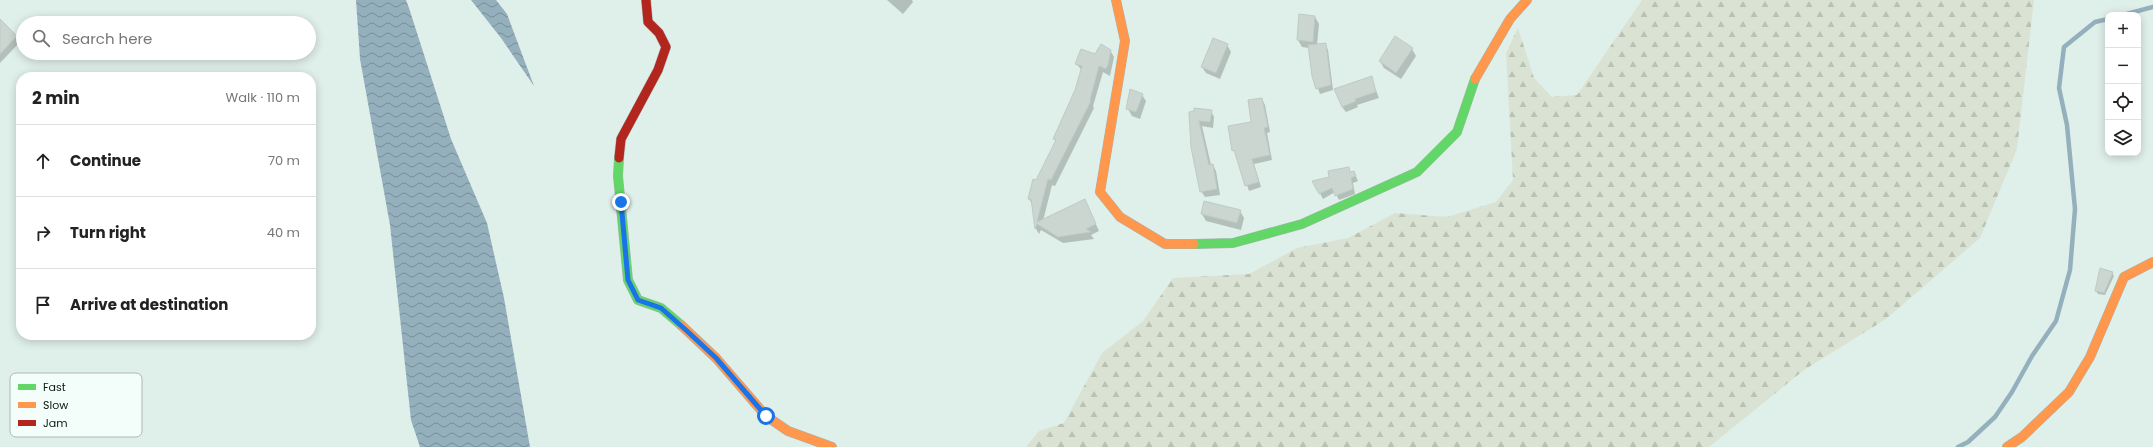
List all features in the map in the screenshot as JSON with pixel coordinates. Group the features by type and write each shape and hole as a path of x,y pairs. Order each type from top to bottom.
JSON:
{"street":[{"path":"646,0 648,22 658,33 666,47 658,70 621,139 618,176 628,280 638,300 661,308 687,331 716,358 766,416 788,431 832,447"},
{"path":"1116,0 1125,41 1100,192 1120,217 1165,244 1233,243 1294,226 1365,197 1417,172 1457,132 1472,83 1510,18 1527,0"},
{"path":"2007,447 2022,437 2069,392 2090,357 2106,315 2124,277 2153,262"}],"green space":[{"path":"1642,0 2034,0 2017,149 1980,238 1886,319 1804,370 1709,447 1026,447 1039,431 1064,423 1102,353 1143,321 1173,278 1249,274 1297,248 1348,238 1395,213 1447,217 1496,202 1513,180 1506,53 1518,28 1534,78 1552,97 1577,95"}],"water":[{"path":"356,0 406,0 451,139 487,223 504,298 530,447 420,447 411,420 390,225 360,59"},
{"path":"471,0 496,0 507,14 534,86 501,38"}],"building":[{"path":"1299,14 1315,16 1313,42 1297,40"},
{"path":"0,19 16,35 16,37 0,54"},
{"path":"1395,36 1413,48 1396,73 1379,61"},
{"path":"1213,38 1228,44 1216,73 1201,67"},
{"path":"1326,43 1331,85 1316,89 1312,76 1308,45"},
{"path":"1101,44 1111,50 1108,65 1106,69 1099,66 1091,101 1051,180 1048,179 1037,222 1085,199 1096,224 1086,229 1091,232 1058,237 1037,224 1035,229 1031,199 1028,199 1033,179 1036,180 1056,140 1053,139 1075,90 1082,66 1075,64 1081,49 1095,54"},
{"path":"1372,76 1376,92 1355,99 1356,101 1342,107 1334,89"},
{"path":"1130,89 1143,94 1136,112 1126,109"},
{"path":"1262,98 1268,127 1264,128 1270,155 1252,159 1259,182 1245,186 1234,150 1232,151 1228,126 1251,122 1248,100"},
{"path":"1194,108 1212,110 1210,122 1199,121 1209,165 1213,164 1217,189 1200,192 1191,147 1189,112 1194,111"},
{"path":"1349,167 1350,172 1354,171 1356,176 1351,178 1353,189 1335,196 1332,188 1319,194 1312,181 1329,177 1328,171"},
{"path":"1204,201 1241,210 1237,223 1201,214"},
{"path":"2100,268 2113,272 2104,293 2095,291"}],"waterway":[{"path":"2134,12 2153,7"},
{"path":"1958,447 1968,442 1995,417 2012,392 2032,356 2056,321 2070,270 2075,209 2067,125 2059,88 2064,47 2095,22 2105,20"}],"traffic: fast":[{"path":"1194,244 1233,243 1302,224 1417,172 1457,132 1475,79"},
{"path":"619,158 618,176 628,280 638,300 661,308 681,325"}],"traffic: slow":[{"path":"1116,0 1125,41 1100,192 1120,217 1165,244 1194,244"},
{"path":"1475,79 1510,19 1527,0"},
{"path":"2007,447 2022,437 2069,392 2090,357 2124,277 2153,262"},
{"path":"681,325 716,358 766,416 788,431 832,447"}],"traffic: jam":[{"path":"619,158 621,139 658,70 666,47 659,33 648,22 646,0"}],"route":[{"path":"621,202 628,280 638,300 661,308 687,331 716,358 766,416"}]}
